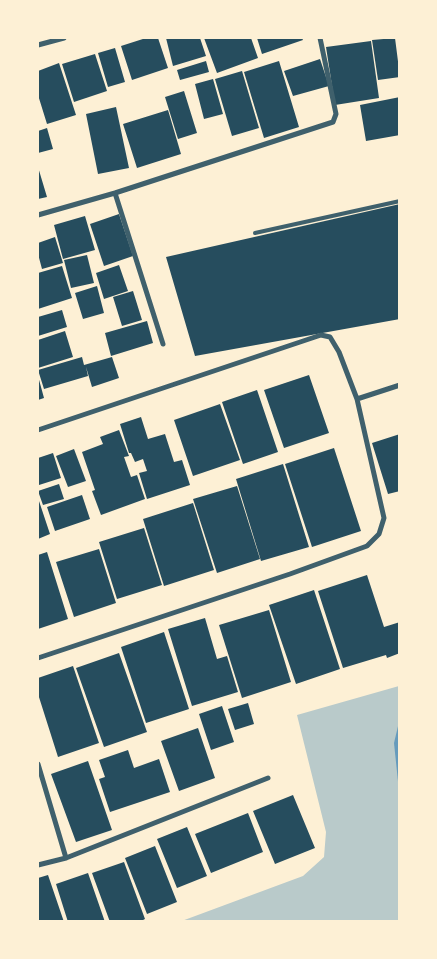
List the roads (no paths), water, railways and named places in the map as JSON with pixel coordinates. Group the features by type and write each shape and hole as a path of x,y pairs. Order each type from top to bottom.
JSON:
{"street":[{"path":"38,45 64,38"},
{"path":"38,215 115,193 333,122 336,114 320,38"},
{"path":"115,193 163,344"},
{"path":"38,430 321,335 330,338 340,352 357,399 384,518 379,534 367,546 290,574 38,658"},
{"path":"357,399 400,385"},
{"path":"38,764 66,858"},
{"path":"38,865 66,858 268,778"}],"lane":[{"path":"255,234 400,202"}],"water":[{"path":"399,722 400,791 394,743"}]}
